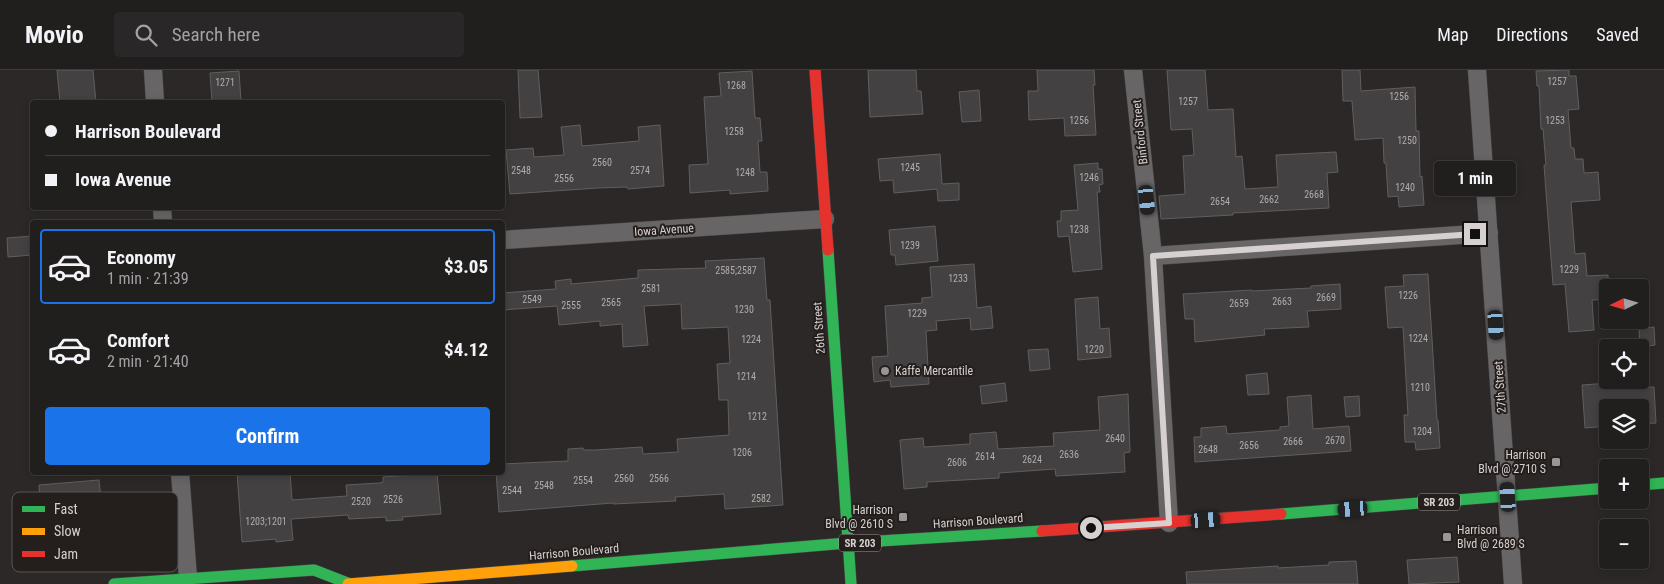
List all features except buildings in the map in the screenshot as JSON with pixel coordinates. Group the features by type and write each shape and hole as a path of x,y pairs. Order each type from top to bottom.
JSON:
{"main road":[{"name":"26th Street","path":"815,70 850,584"},
{"path":"1649,484 1664,483"},
{"name":"Harrison Boulevard","path":"114,584 184,581 314,570 349,584 847,544 1169,523 1599,489"}],"street":[{"path":"153,70 155,100"},
{"name":"Binford Street","path":"1133,70 1153,256 1169,523"},
{"name":"27th Street","path":"1477,70 1514,584"},
{"name":"Iowa Avenue","path":"505,240 825,219"},
{"path":"1153,256 1489,233"},
{"path":"180,475 184,581"}],"traffic: fast":[{"path":"828,250 851,584"},
{"path":"1649,484 1664,483"},
{"path":"1281,514 1599,489"},
{"path":"572,566 847,543 1042,531"},
{"path":"114,584 314,570 350,584"}],"traffic: slow":[{"path":"348,584 572,566"}],"traffic: jam":[{"path":"815,70 828,250"},
{"path":"1042,531 1281,514"}],"place":[{"name":"Kaffe Mercantile","path":"885,371"},
{"name":"Harrison Blvd @ 2710 S","path":"1556,462"},
{"name":"Harrison Blvd @ 2610 S","path":"903,517"},
{"name":"Harrison Blvd @ 2689 S","path":"1447,537"}],"route":[{"path":"1091,528 1169,523 1153,256 1475,234"}]}
